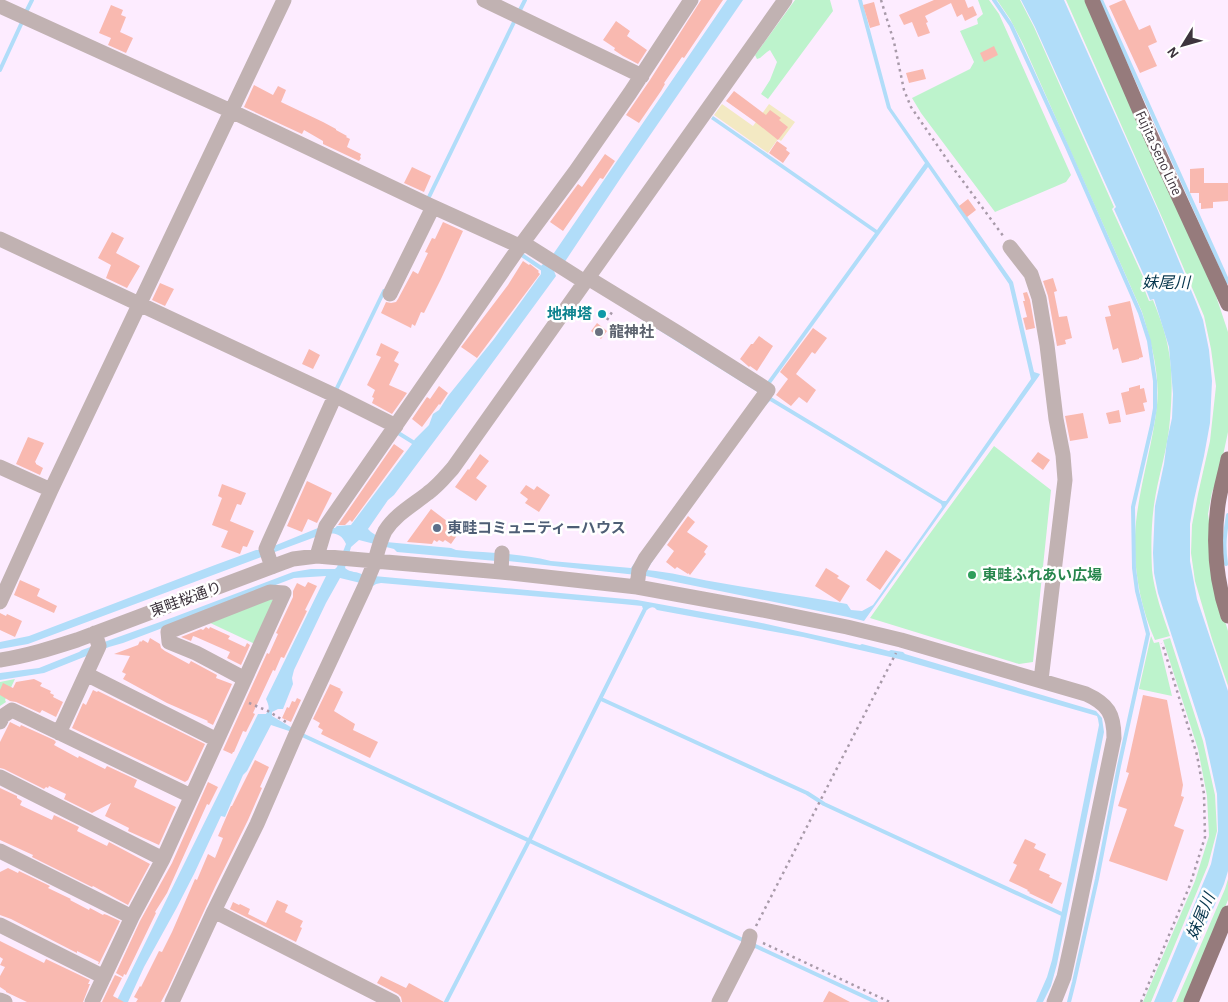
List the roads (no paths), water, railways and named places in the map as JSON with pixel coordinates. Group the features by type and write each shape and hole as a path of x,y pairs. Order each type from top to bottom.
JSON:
{"main road":[{"name":"Fujita Seno Line","path":"1092,0 1148,130 1228,304"},
{"path":"1228,459 1217,519 1216,555 1223,574 1222,592 1228,616"},
{"path":"1191,1002 1228,913"}],"street":[{"path":"0,602 51,490 284,0"},
{"path":"484,0 642,76"},
{"path":"317,556 324,531 518,250 642,76 691,0"},
{"path":"172,1002 218,913 297,732 367,580 381,540 393,521 436,486 453,468 786,0"},
{"path":"0,6 429,208 514,244 518,250"},
{"path":"390,294 429,208"},
{"path":"0,239 394,429"},
{"path":"518,250 528,246 555,264 678,333 765,391 645,559 638,577"},
{"path":"1010,246 1031,274 1039,298 1056,419 1064,455 1065,480 1041,680"},
{"path":"272,567 266,549 334,399"},
{"path":"0,467 51,490"},
{"name":"東畦桜通り","path":"0,660 43,651 293,559 317,556 375,561 501,563 638,577 901,640 1041,680 1096,698 1110,714 1114,725 1114,738 1073,936 1064,977 1054,1002"},
{"path":"92,1002 218,740 284,593 270,592 168,632 169,642 196,653 245,679"},
{"path":"59,733 100,646 95,633"},
{"path":"86,674 218,740"},
{"path":"0,722 3,716 12,710 191,796"},
{"path":"0,776 162,859"},
{"path":"0,851 132,917"},
{"path":"218,913 393,1002"},
{"path":"0,925 104,977"},
{"path":"719,1002 749,940"},
{"path":"0,1000 5,1002"}],"water":[{"path":"727,0 743,0 564,263 554,271 556,276 368,529 386,542 631,568 759,393 595,290 762,389 875,233 711,119 713,116 877,230 925,163 887,108 858,0 862,0 891,108 1013,282 1034,372 1040,374 864,621 646,576 499,560 397,552 394,549 359,540 351,547 345,568 363,575 637,600 757,622 889,651 903,652 1096,711 1102,718 1104,732 1057,964 1051,986 1043,1002 1036,1002 1052,960 1099,725 1097,716 899,659 803,637 657,610 653,607 647,610 643,609 642,606 381,583 373,586 340,578 294,670 293,684 283,709 272,712 272,716 294,729 292,732 271,725 247,771 243,775 225,817 221,816 194,874 144,967 128,1002 116,1002 258,714 266,714 267,712 269,707 266,699 326,576 294,578 44,673 0,680 0,673 39,668 82,650 293,572 311,569 335,569 346,544 341,536 334,534 318,536 28,644 0,649 0,642 29,636 215,565 256,550 264,550 318,528 335,528 337,526 351,525 415,439 429,425 433,414 439,410 494,339 541,274 541,266 554,253","holes":["928,167 1009,284 1031,379 946,501 943,501 771,397 766,390","770,401 941,504 942,507 873,605 862,611 851,610 847,604 647,570 730,438"]},
{"name":"妹尾川","path":"1021,0 1064,0 1159,213 1196,302 1203,320 1209,350 1212,381 1210,423 1190,524 1190,561 1197,599 1228,691 1228,871 1172,1002 1154,1002 1211,864 1218,831 1217,794 1205,739 1158,593 1154,573 1155,506 1172,418 1173,394 1169,347 1154,299 1150,300 1143,282 1146,280 1114,209 1116,207"}],"waterway":[{"path":"26,12 32,0"},
{"path":"519,12 525,0"},
{"path":"994,0 1011,25 1140,313 1149,341 1155,381 1155,408 1133,507 1134,568 1137,591 1148,634 1097,879 1069,1002"},
{"path":"1101,0 1228,282"},
{"path":"427,201 516,18"},
{"path":"0,70 23,20"},
{"path":"519,253 544,270"},
{"path":"336,390 384,291"},
{"path":"395,431 416,444"},
{"path":"1226,564 1225,539 1228,515"},
{"path":"446,1002 647,605"},
{"path":"601,699 807,793 824,804 1064,915"},
{"path":"300,734 745,941"},
{"path":"751,944 876,1002"}],"place":[{"name":"地神塔","path":"602,314"},
{"name":"龍神社","path":"599,332"},
{"name":"東畦コミュニティーハウス","path":"437,528"},
{"name":"東畦ふれあい広場","path":"972,575"}]}
